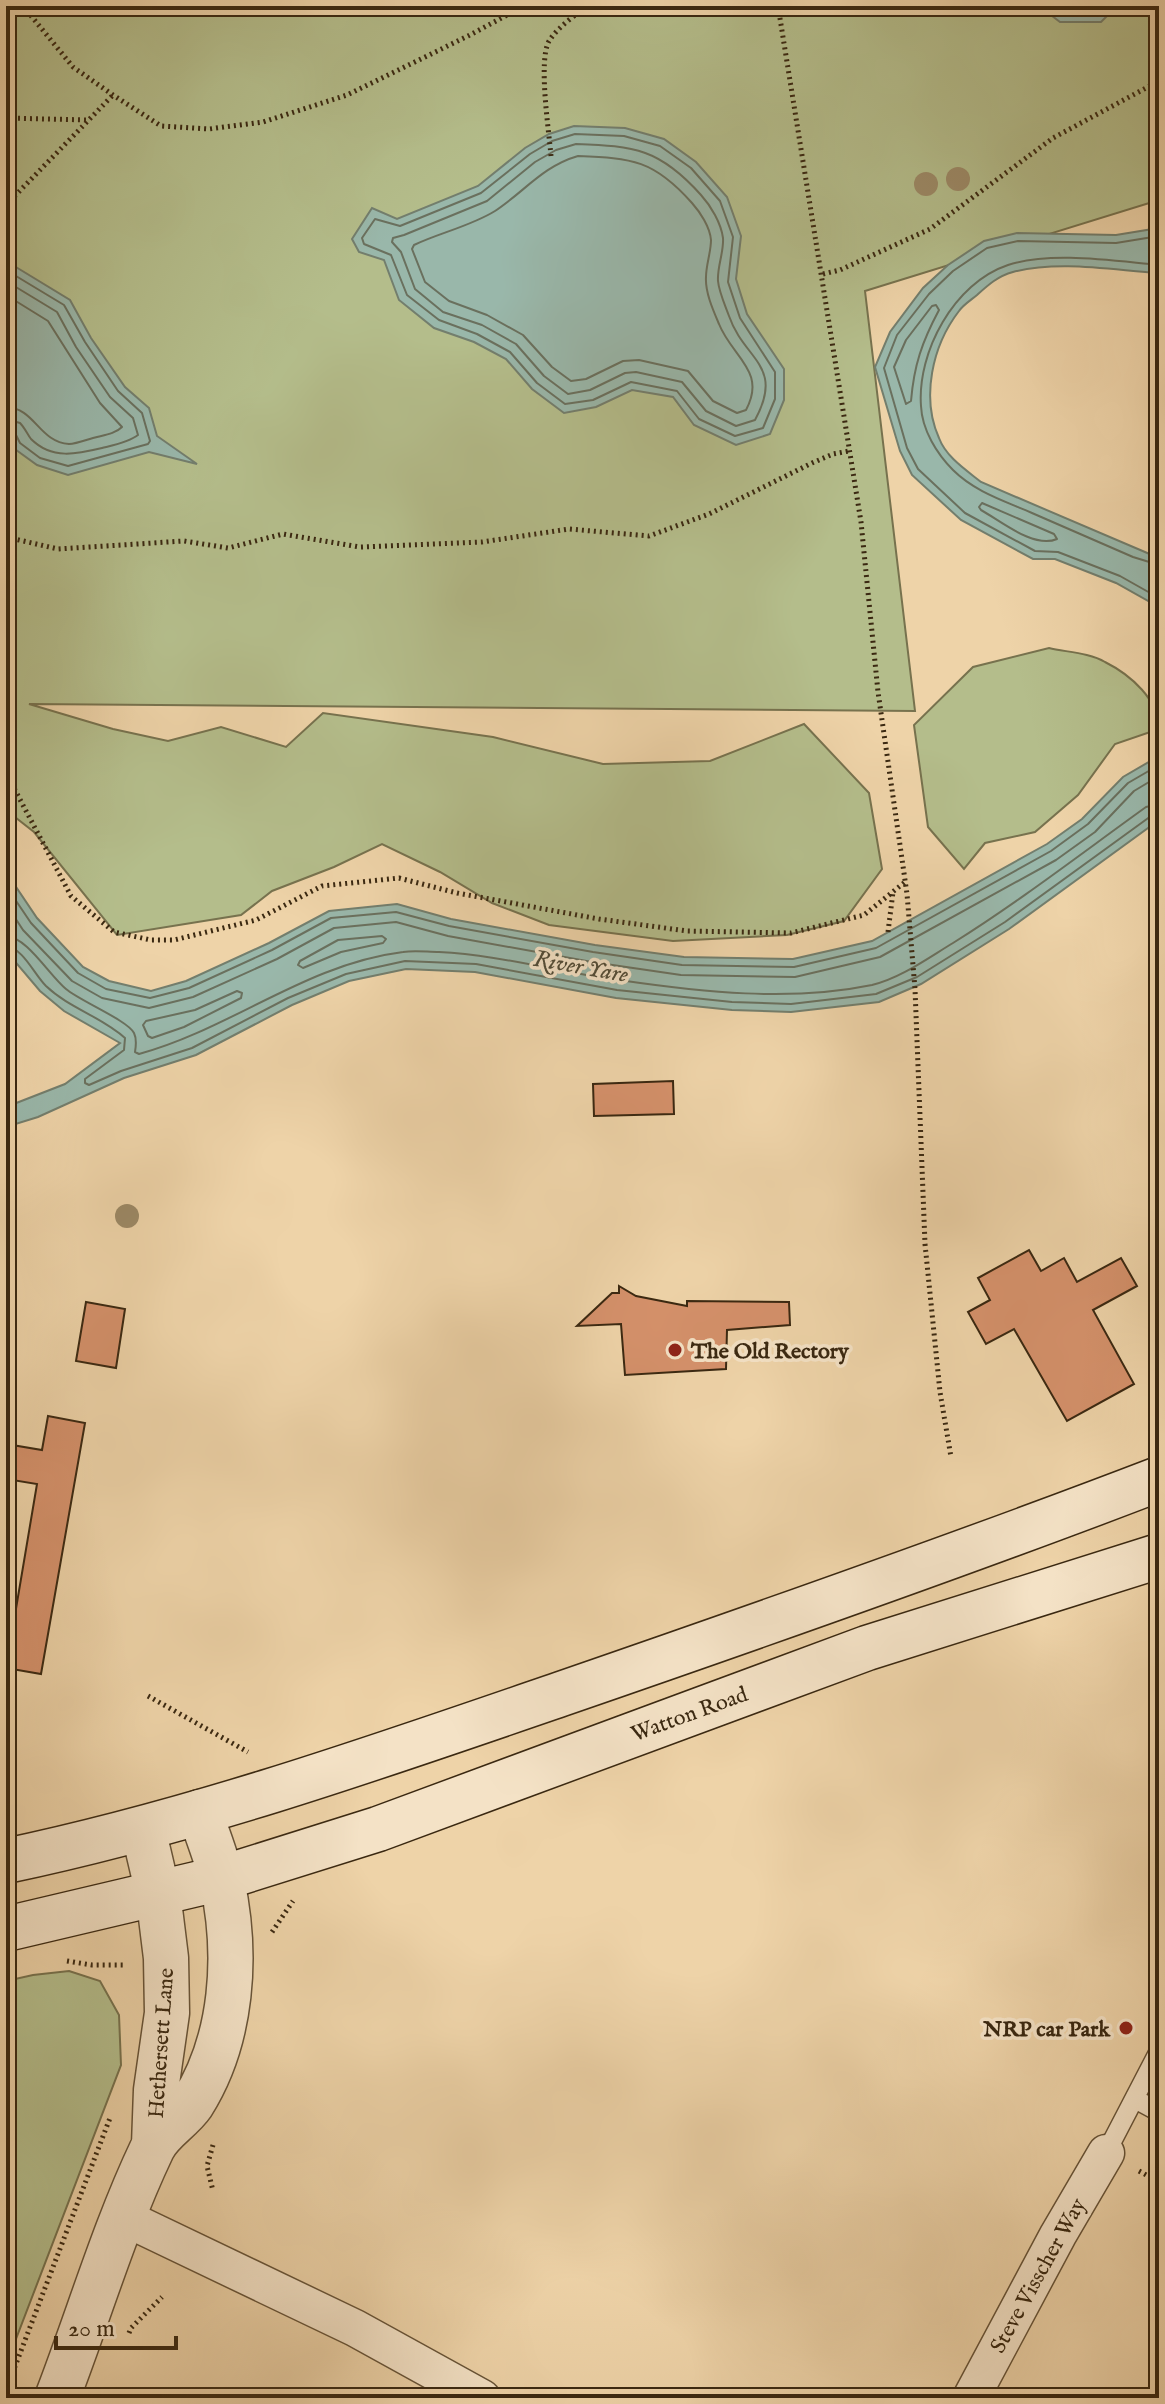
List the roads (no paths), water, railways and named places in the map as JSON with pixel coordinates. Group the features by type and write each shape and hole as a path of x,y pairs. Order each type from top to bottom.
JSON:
{"main road":[{"path":"6,1861 143,1829 385,1755 842,1597 1159,1479"},
{"path":"1016,1534 1159,1493"},
{"name":"Watton Road","path":"6,1929 222,1878 378,1829 867,1648 1159,1556"},
{"path":"200,1812 222,1878"},
{"path":"143,1829 158,1893"},
{"name":"Hethersett Lane","path":"57,2398 123,2217 154,2145 191,2105 212,2064 225,2018 231,1955 222,1878"},
{"name":"Hethersett Lane","path":"154,2145 156,2090 167,2013 166,1958 158,1893"}],"street":[{"name":"Steve Visscher Way","path":"971,2398 1058,2235 1106,2153"},
{"path":"123,2217 355,2328 482,2398"}],"lane":[{"path":"1106,2153 1159,2051"},
{"path":"1135,2099 1159,2112"}],"water":[{"path":"1039,6 1117,6 1101,22 1060,22"},
{"path":"574,126 625,128 664,139 696,162 727,197 741,236 736,279 747,314 784,369 784,400 770,434 736,445 694,425 673,397 632,390 596,407 564,413 532,389 506,359 474,342 434,328 399,300 384,260 359,252 352,239 372,208 397,219 478,186 525,148 549,134"},
{"path":"1159,228 1159,273 1049,267 1013,272 994,281 963,307 950,325 936,356 930,389 934,422 942,445 957,463 981,482 1159,558 1159,607 1116,583 1055,559 1033,559 961,520 912,475 900,451 875,367 890,332 923,288 948,265 984,241 1017,233 1116,235"},
{"path":"6,261 70,300 91,338 125,387 149,408 157,436 197,464 149,452 68,475 37,465 12,447 6,423"},
{"name":"River Yare","path":"1159,756 1159,820 1009,929 921,984 879,1002 791,1012 732,1010 616,998 475,972 406,969 349,981 292,1005 196,1055 124,1078 38,1117 6,1127 6,1107 65,1084 120,1043 64,1011 40,991 6,951 6,872 37,918 83,967 109,981 151,991 186,981 329,911 397,904 451,919 595,945 684,957 793,959 872,941 1047,844 1082,819 1123,777"}],"place":[{"name":"The Old Rectory","path":"675,1350"},
{"name":"NRP car Park","path":"1126,2028"}]}
